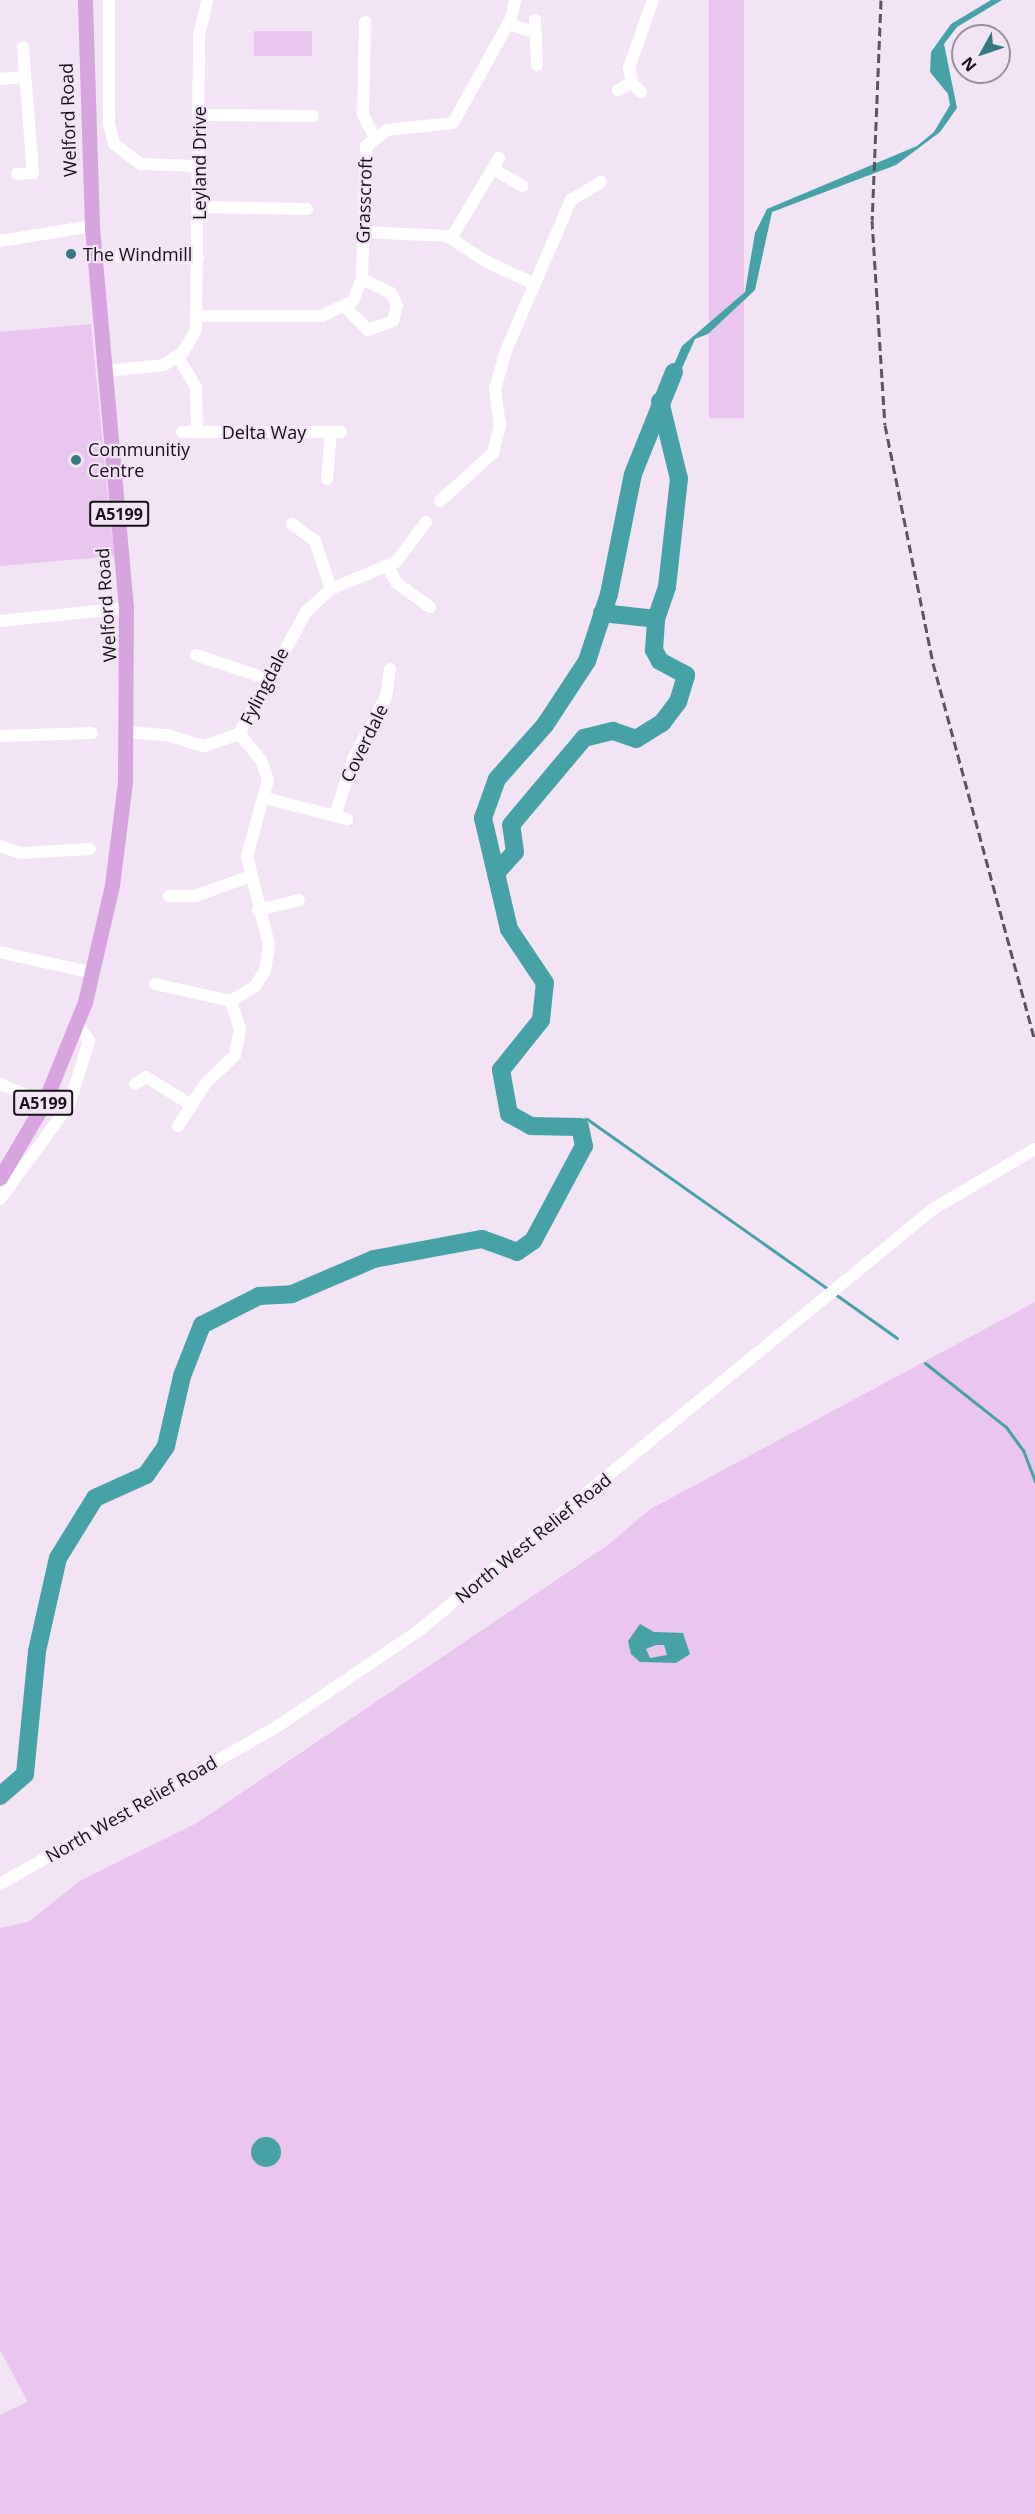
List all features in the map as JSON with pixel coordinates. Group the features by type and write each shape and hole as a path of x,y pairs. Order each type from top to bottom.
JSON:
{"main road":[{"name":"Welford Road","path":"0,1178 44,1103 77,1024 93,973 118,846 129,732 126,608 108,371 92,226 85,0"}],"street":[{"path":"109,0 109,124 114,144 141,164 199,166"},
{"name":"Leyland Drive","path":"178,357 193,337 198,316 200,22 207,0"},
{"name":"Grasscroft","path":"345,308 362,279 363,160 374,136 453,123 509,24 515,0"},
{"path":"641,93 632,83 629,68 652,0"},
{"path":"365,22 363,115 374,136"},
{"path":"509,24 536,26 537,65"},
{"path":"17,174 33,173 23,47"},
{"path":"0,79 25,77"},
{"path":"618,90 632,83"},
{"path":"199,115 313,116"},
{"path":"452,237 496,164 522,186"},
{"path":"440,501 493,453 500,425 498,376 571,200 601,182"},
{"path":"199,207 307,208"},
{"path":"0,241 92,226"},
{"path":"363,231 452,237 487,262 535,284"},
{"path":"118,257 198,258"},
{"path":"198,316 322,316 345,308 368,330 393,321 397,305 391,293 362,279"},
{"path":"108,371 154,368 178,357"},
{"name":"Delta Way","path":"178,357 196,387 197,432"},
{"name":"Delta Way","path":"182,432 336,432 327,479"},
{"name":"Fylingdale","path":"129,732 204,746 239,734 251,718 265,678 302,618 331,589 388,567 410,548 426,522"},
{"path":"292,524 315,541 331,589"},
{"path":"388,567 398,583 430,607"},
{"path":"0,621 126,608"},
{"path":"196,655 265,678"},
{"name":"Coverdale","path":"266,798 341,817 353,759 386,697 390,669"},
{"path":"0,736 92,733"},
{"path":"155,984 231,1001 254,987 267,963 269,945 248,877 249,845 266,798 264,766 239,734"},
{"path":"0,846 20,853 90,849"},
{"path":"169,896 195,896 248,877"},
{"path":"258,910 299,900"},
{"path":"0,952 93,973"},
{"path":"178,1126 191,1105 235,1054 240,1029 231,1001"},
{"path":"0,1199 39,1152 69,1105 89,1041 77,1024"},
{"path":"135,1084 146,1077 191,1105"},
{"path":"0,1084 44,1103"},
{"path":"21,1144 39,1152"},
{"name":"North West Relief Road","path":"0,1884 278,1726 417,1632 933,1209 1035,1149"}],"shaded area":[{"path":"709,0 744,0 744,418 709,418"},
{"path":"254,31 312,31 312,56 254,56"},
{"path":"91,324 114,556 0,566 0,332"},
{"path":"1035,1302 1035,2514 0,2514 0,2415 28,2402 0,2350 0,1928 28,1922 80,1881 197,1823 608,1545 649,1510"}],"water":[{"path":"991,0 1002,0 962,24 951,24"},
{"path":"951,24 951,35 944,44 957,108 940,132 896,165 772,212 755,290 708,334 695,339 666,404 662,392 682,346 745,292 755,233 767,209 917,146 934,132 950,105 948,94 930,72 931,52"},
{"path":"640,1624 654,1632 683,1633 690,1654 676,1663 640,1662 631,1654 628,1641","holes":["664,1645 667,1655 650,1658 646,1649"]},
{"path":"266,2137 277,2141 281,2152 277,2163 266,2167 255,2163 251,2152 255,2141"}],"waterway":[{"path":"0,1796 25,1774 37,1651 58,1558 95,1498 146,1475 166,1446 182,1376 202,1325 259,1296 292,1294 374,1259 482,1239 517,1252 533,1241 584,1146 580,1127 531,1126 509,1114 501,1070 541,1020 545,983 509,929 483,818 497,779 545,725 587,661 609,594 633,474 674,372"},
{"path":"602,613 656,619 667,587 679,479 660,401"},
{"path":"496,873 515,852 511,825 584,738 613,731 636,739 662,723 678,702 686,675 660,661 654,650 656,619"},
{"path":"568,1123 587,1119 829,1290"},
{"path":"835,1294 897,1338"},
{"path":"925,1363 1006,1427 1023,1450 1035,1482"}],"railway":[{"path":"881,0 872,220 885,425 933,663 1035,1040"}],"place":[{"name":"The Windmill","path":"71,254"},
{"name":"Communitiy Centre","path":"76,460"}]}
